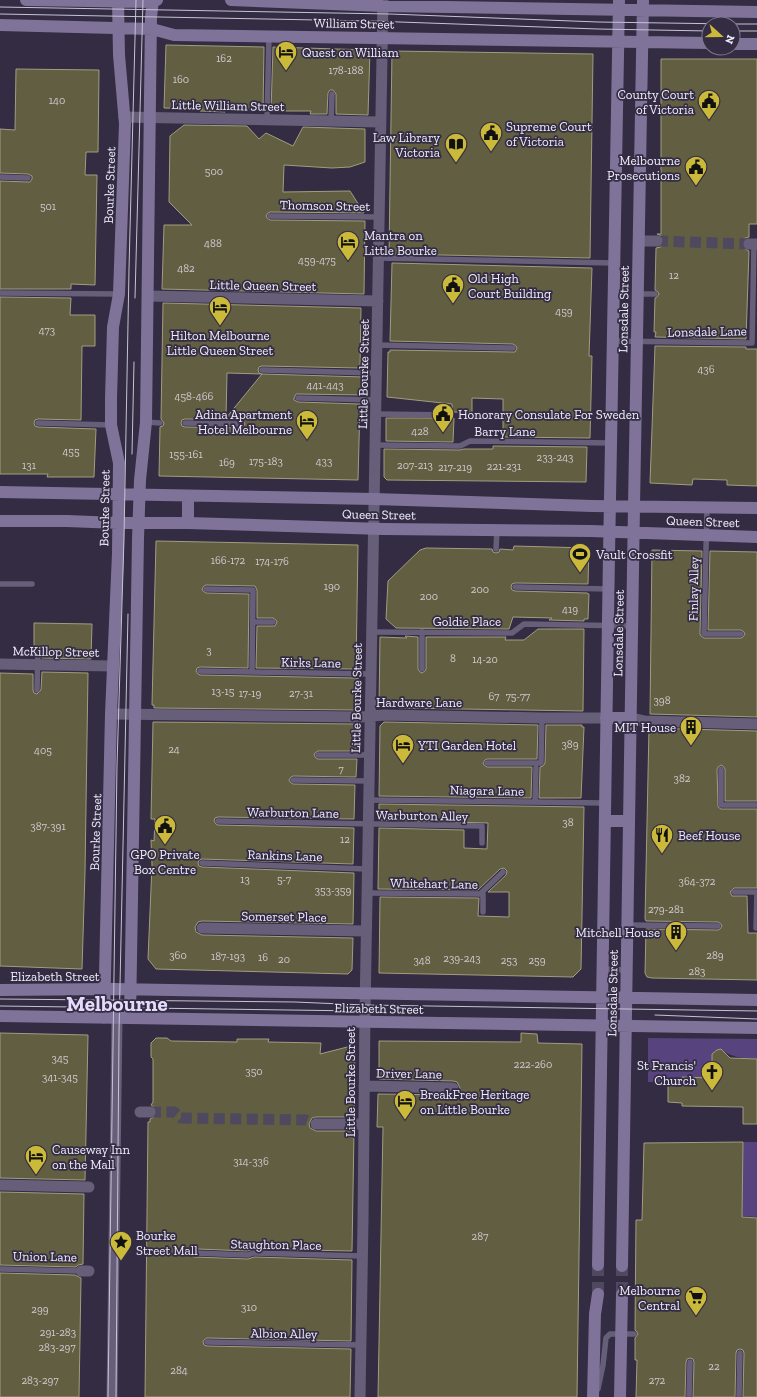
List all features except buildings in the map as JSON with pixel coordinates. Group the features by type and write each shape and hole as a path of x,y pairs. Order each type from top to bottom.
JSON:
{"street":[{"path":"26,0 154,1 150,118 146,422 140,495 134,714 130,1018"},
{"name":"Bourke Street","path":"104,1018 112,666 119,463 111,425 114,327 119,294 124,117 119,55 120,28 118,0"},
{"name":"William Street","path":"231,0 643,5 757,12"},
{"name":"Little Bourke Street","path":"360,1397 364,1021 383,3"},
{"name":"Lonsdale Street","path":"598,1265 608,590 619,5"},
{"name":"Lonsdale Street","path":"622,1266 633,533 643,5"},
{"name":"William Street","path":"0,25 152,29 174,35 701,43"},
{"path":"741,44 757,44"},
{"name":"Little William Street","path":"124,117 381,122"},
{"path":"639,241 656,241"},
{"name":"Little Queen Street","path":"148,296 378,301"},
{"name":"Queen Street","path":"0,492 757,508"},
{"path":"188,496 188,523"},
{"name":"Queen Street","path":"0,521 67,521 118,524 188,523 374,529 609,532 757,537"},
{"name":"McKillop Street","path":"0,664 112,666"},
{"name":"Hardware Lane","path":"111,714 357,717 384,715 606,718"},
{"path":"606,718 630,718 644,721 757,724"},
{"path":"605,821 629,821"},
{"name":"Somerset Place","path":"202,928 366,931"},
{"name":"Elizabeth Street","path":"0,990 104,989 757,1000"},
{"name":"Elizabeth Street","path":"0,1016 757,1028"},
{"path":"112,1397 117,1018"},
{"name":"Driver Lane","path":"364,1086 453,1088"},
{"path":"316,1124 364,1124"},
{"path":"0,1184 90,1187"},
{"path":"594,1397 595,1314 598,1294"},
{"path":"620,1397 622,1294"}],"lane":[{"path":"267,120 269,36"},
{"path":"331,121 332,94"},
{"path":"0,177 28,178"},
{"name":"Thomson Street","path":"270,216 379,217"},
{"name":"Lonsdale Lane","path":"613,342 752,343 753,244"},
{"path":"378,258 614,263"},
{"path":"0,292 119,294"},
{"path":"638,294 655,294"},
{"path":"377,345 513,348"},
{"path":"262,370 376,373"},
{"path":"298,398 376,400"},
{"path":"376,414 450,415"},
{"path":"146,422 160,423"},
{"path":"38,423 111,425"},
{"path":"185,423 241,424"},
{"name":"Barry Lane","path":"375,445 460,446 470,441 611,443"},
{"name":"Finlay Alley","path":"707,507 704,634 741,634"},
{"path":"496,549 497,530"},
{"path":"0,584 32,584"},
{"path":"515,587 608,590"},
{"path":"206,589 253,590 252,672"},
{"path":"253,622 274,622"},
{"name":"Goldie Place","path":"372,632 512,633 524,624 632,626"},
{"path":"422,632 422,669"},
{"path":"37,690 38,651"},
{"name":"Kirks Lane","path":"200,671 371,674"},
{"path":"487,763 541,763 542,718"},
{"path":"318,755 370,755"},
{"path":"535,802 536,768"},
{"path":"721,769 721,805 757,805"},
{"path":"293,780 369,781"},
{"name":"Niagara Lane","path":"369,800 605,803"},
{"name":"Warburton Lane","path":"218,821 368,825"},
{"name":"Warburton Alley","path":"368,825 482,826 482,843"},
{"name":"Rankins Lane","path":"202,863 367,869"},
{"path":"480,894 503,872"},
{"path":"734,892 757,892 757,928"},
{"name":"Whitehart Lane","path":"367,893 483,894 483,912"},
{"path":"627,925 718,926"},
{"path":"602,969 627,970"},
{"name":"Staughton Place","path":"194,1250 194,1253 202,1254 248,1255 253,1253 362,1256"},
{"name":"Union Lane","path":"0,1269 85,1271"},
{"path":"594,1397 604,1365 606,1338 610,1334 634,1334"},
{"name":"Albion Alley","path":"207,1342 360,1345"},
{"path":"739,1397 740,1353"},
{"path":"689,1397 690,1362"}],"shaded area":[{"path":"648,1038 757,1039 757,1059 733,1056 721,1049 712,1054 712,1078 682,1082 648,1082"},
{"path":"743,1142 757,1142 757,1217 742,1216"}],"tunnel":[{"path":"657,241 749,244"},
{"path":"150,1112 174,1112 181,1118 306,1120 316,1124"},
{"path":"598,1265 598,1294"},
{"path":"622,1266 622,1294"}],"tram line":[{"path":"108,1397 117,765 124,538 136,0"},
{"path":"135,298 143,0"},
{"path":"0,7 390,14 598,22 701,24"},
{"path":"0,14 371,21 598,29 701,31"},
{"path":"741,24 757,24"},
{"path":"741,31 757,31"},
{"path":"132,454 134,362"},
{"path":"116,1397 119,1032 128,614"},
{"path":"0,999 295,1002 365,1005 757,1011"},
{"path":"0,1006 361,1011"},
{"path":"655,1015 757,1019"}],"place":[{"name":"Quest on William","path":"286,72"},
{"name":"County Court of Victoria","path":"709,120"},
{"name":"Supreme Court of Victoria","path":"491,152"},
{"name":"Law Library Victoria","path":"456,164"},
{"name":"Melbourne Prosecutions","path":"696,186"},
{"name":"Mantra on Little Bourke","path":"348,262"},
{"name":"Old High Court Building","path":"453,304"},
{"name":"Hilton Melbourne Little Queen Street","path":"220,326"},
{"name":"Honorary Consulate For Sweden","path":"443,434"},
{"name":"Adina Apartment Hotel Melbourne","path":"307,440"},
{"name":"Vault Crossfit","path":"580,574"},
{"name":"MIT House","path":"691,746"},
{"name":"YTI Garden Hotel","path":"403,764"},
{"name":"GPO Private Box Centre","path":"165,846"},
{"name":"Beef House","path":"662,854"},
{"name":"Mitchell House","path":"676,952"},
{"name":"St Francis' Church","path":"712,1092"},
{"name":"BreakFree Heritage on Little Bourke","path":"405,1120"},
{"name":"Causeway Inn on the Mall","path":"36,1176"},
{"name":"Bourke Street Mall","path":"121,1262"},
{"name":"Melbourne Central","path":"696,1316"}],"district":[{"name":"Melbourne","path":"117,1004"}]}
